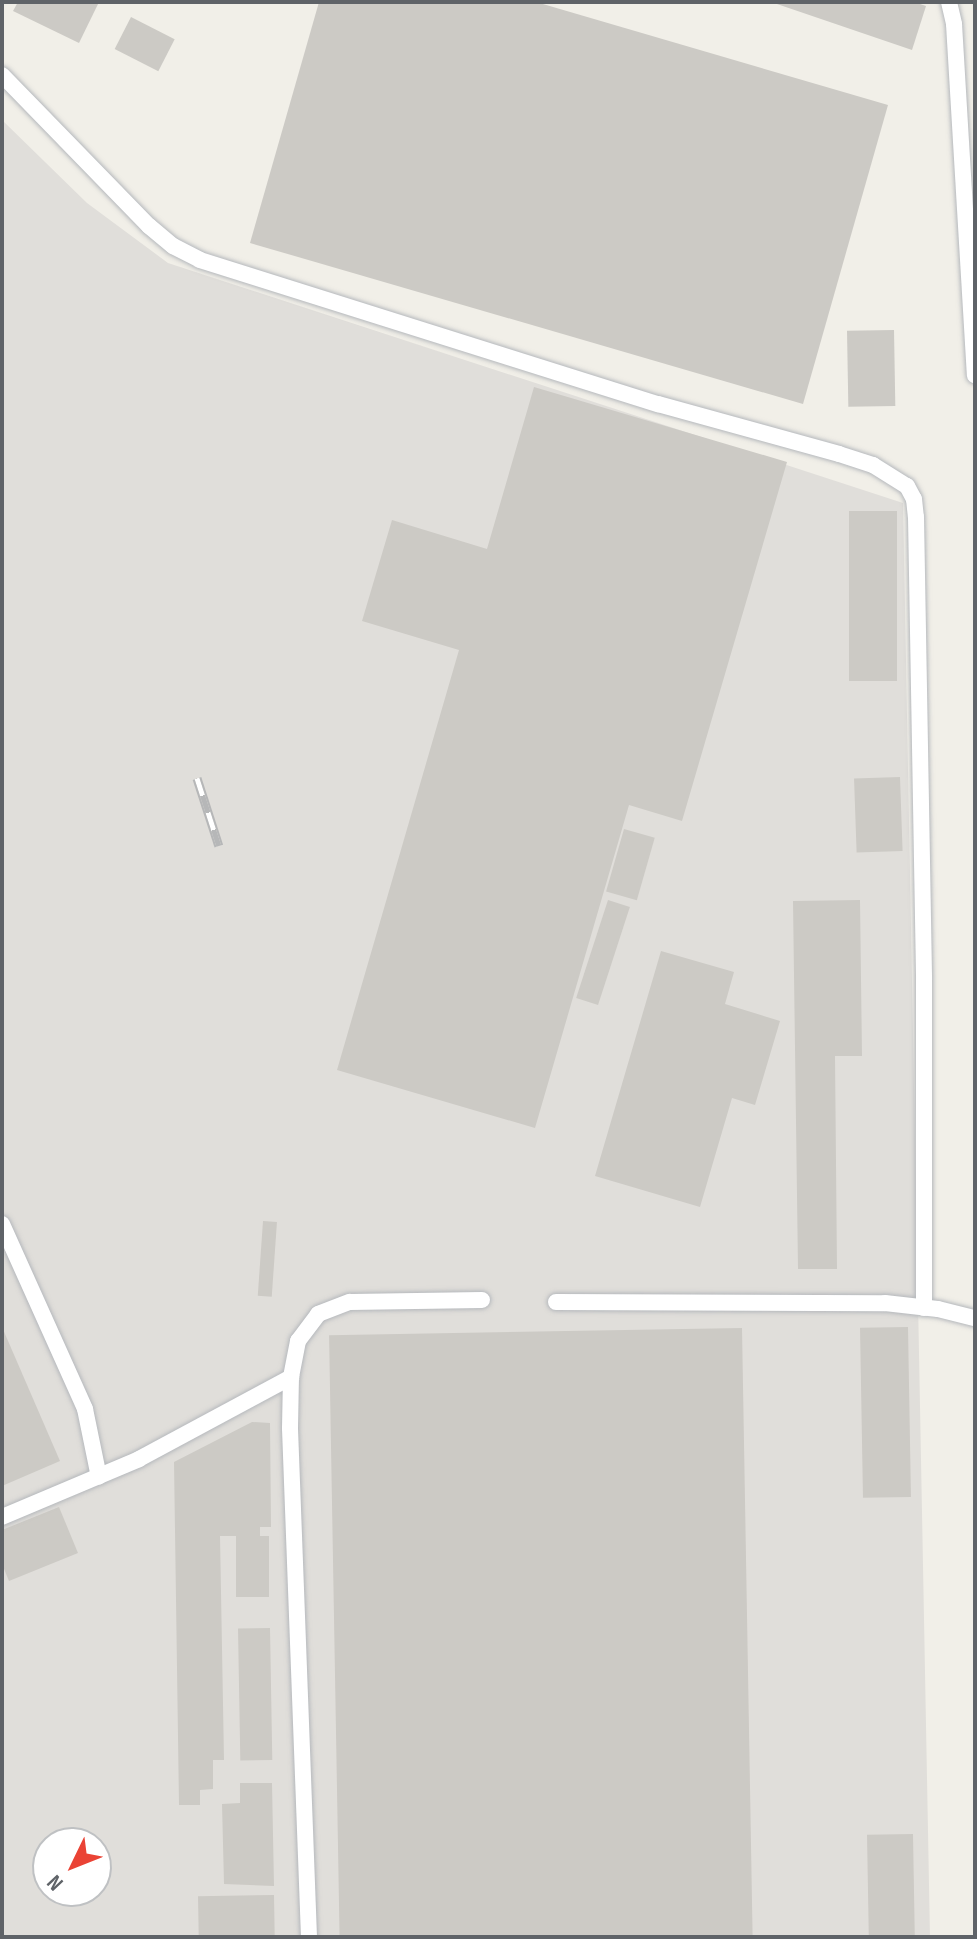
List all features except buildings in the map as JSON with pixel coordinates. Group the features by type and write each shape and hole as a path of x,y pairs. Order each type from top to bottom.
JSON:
{"lane":[{"path":"949,2 954,24 975,375"},
{"path":"2,75 149,226 173,246 200,260 643,399 839,454 873,465 907,486 914,499 916,533 924,980 924,1308"},
{"path":"2,1224 85,1409 99,1477"},
{"path":"309,1937 291,1377 298,1341 318,1314 350,1302 482,1300"},
{"path":"556,1302 885,1303 975,1318"},
{"path":"2,1517 99,1477 291,1377"}],"shaded area":[{"path":"2,120 87,203 168,263 903,503 930,1937 2,1937"}],"railway":[{"path":"197,778 219,846"}]}
